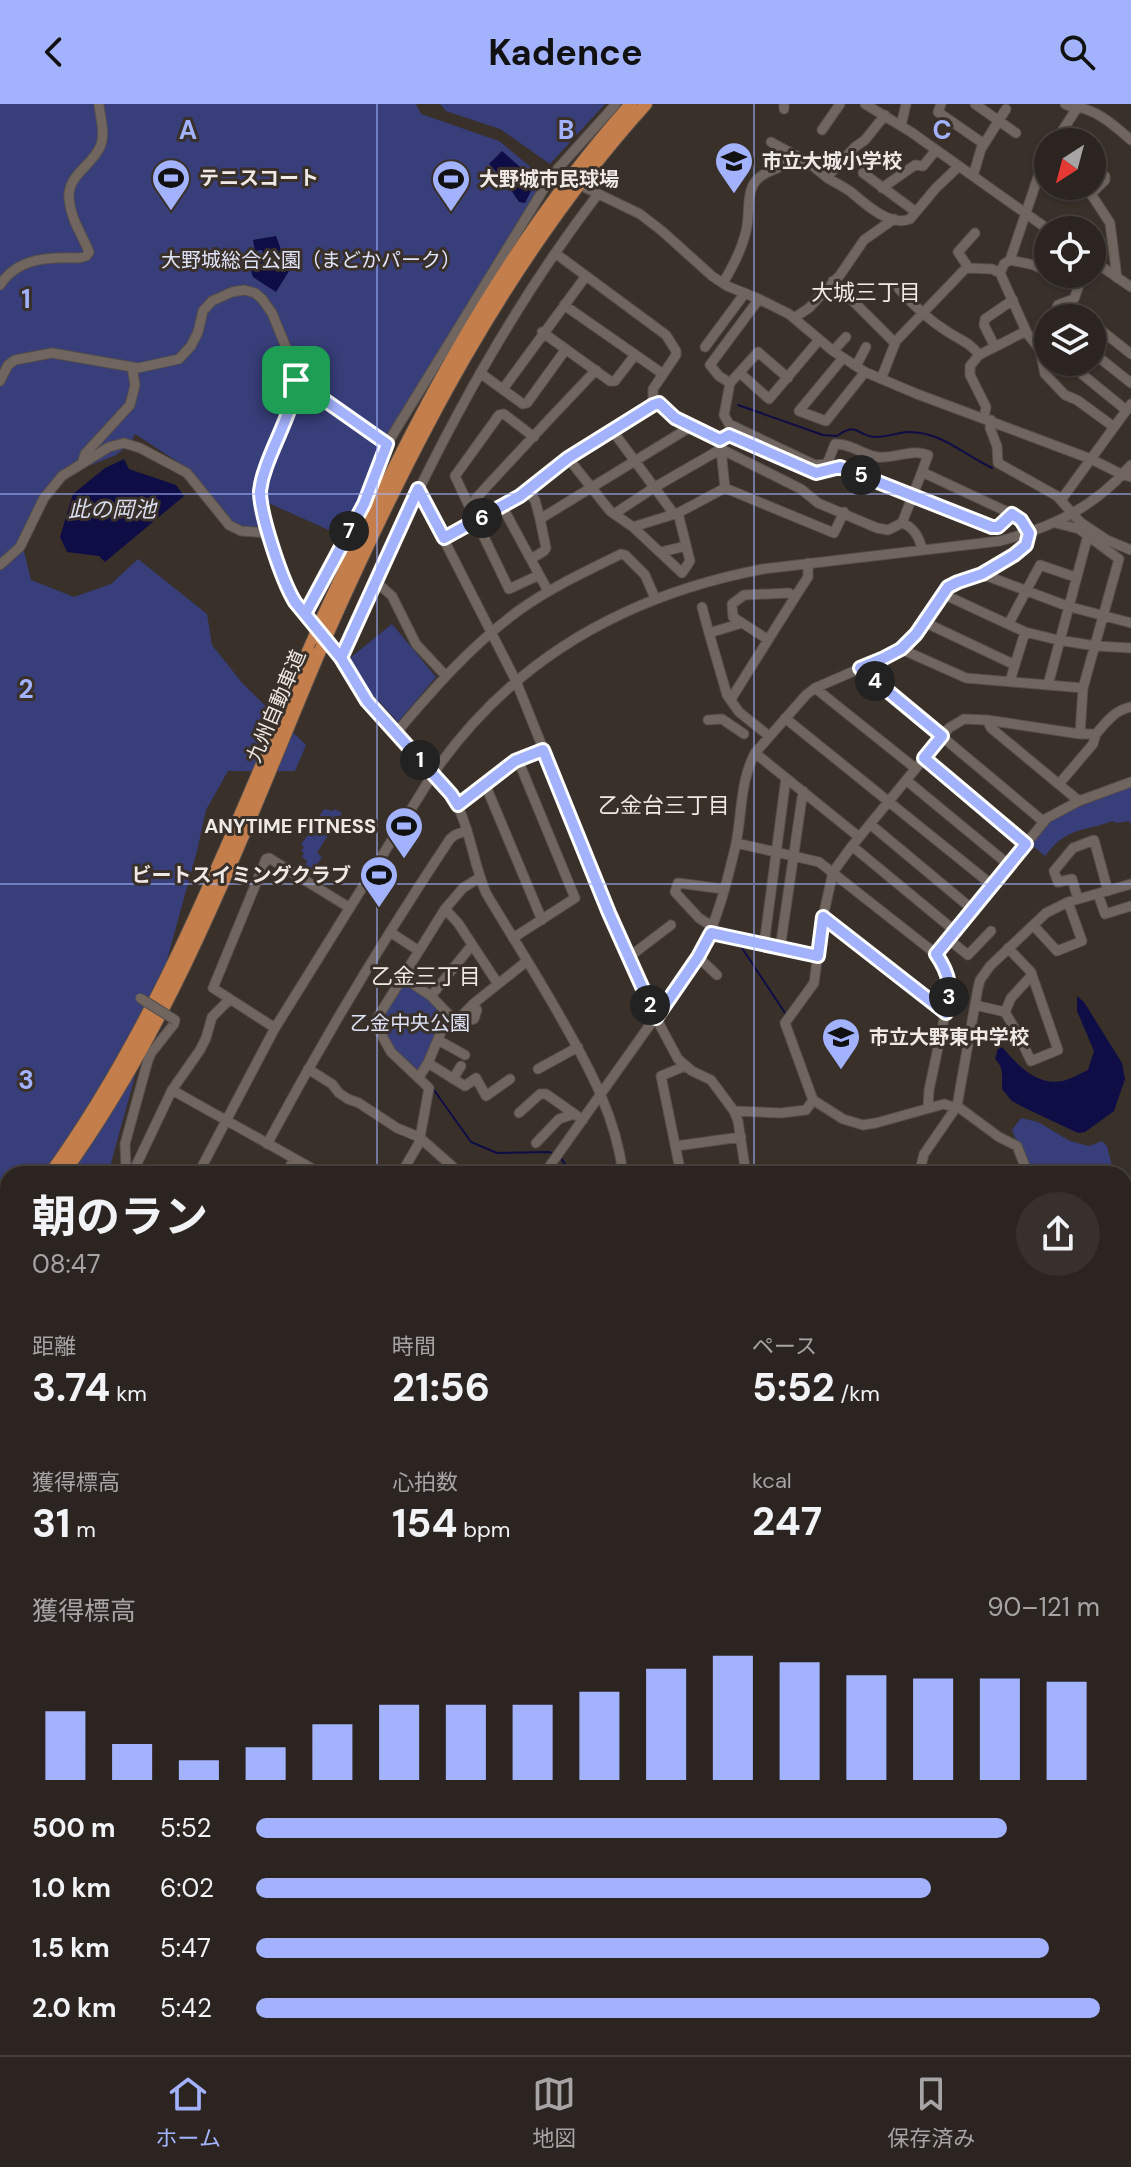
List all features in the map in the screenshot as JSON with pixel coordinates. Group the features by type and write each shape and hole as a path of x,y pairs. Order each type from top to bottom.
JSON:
{"highway":[{"name":"九州自動車道","path":"55,1166 108,1086 163,986 410,437 478,314 542,215 631,104"},
{"name":"九州自動車道","path":"68,1166 117,1091 206,922 320,651 320,633 361,559 412,455 480,331 514,277 581,181 646,104"}],"street":[{"path":"0,285 16,268 29,261 79,258 89,252 74,222 69,191 78,173 101,145 99,104"},
{"path":"305,614 364,504 387,444 558,176 616,104"},
{"path":"822,130 840,104"},
{"path":"865,104 1034,220"},
{"path":"901,126 906,104"},
{"path":"941,104 938,112 984,144"},
{"path":"975,104 1016,133"},
{"path":"1065,104 1071,108 1086,109 1105,119 1131,140"},
{"path":"1064,128 1077,108"},
{"path":"973,176 984,144 1006,109"},
{"path":"827,177 865,140 885,115"},
{"path":"771,142 852,193 858,200 894,219 908,221 959,166"},
{"path":"882,188 915,165 923,166 936,150"},
{"path":"723,283 743,242 754,183 798,157"},
{"path":"863,173 916,212"},
{"path":"586,188 651,221 712,276 794,318 833,351 861,369 1127,476"},
{"path":"1000,273 1010,260 1034,188"},
{"path":"341,658 418,489 480,373 525,297 598,194"},
{"path":"1095,200 1110,223 1117,278"},
{"path":"794,318 809,308 840,275 864,240 894,219"},
{"path":"968,267 958,252 975,233"},
{"path":"555,253 666,335 676,355 653,389 653,405"},
{"path":"1010,260 1034,265"},
{"path":"968,267 992,269 1000,273 1026,331 1034,336"},
{"path":"881,379 895,343 968,267"},
{"path":"1106,270 1131,287"},
{"path":"503,389 586,276"},
{"path":"833,281 895,343"},
{"path":"1061,304 1074,299 1078,288"},
{"path":"899,289 923,313 979,355"},
{"path":"0,381 8,365 15,360 52,353 138,368 179,359 186,354 198,332 203,311 214,299 244,290 255,293 268,305 292,362 296,380 293,401 262,477 261,499 286,585 295,602 341,658 367,701 458,805 486,893 578,1047 602,1095 621,1166"},
{"path":"705,347 745,293"},
{"path":"730,383 710,365 759,299"},
{"path":"995,347 984,325 985,319 1013,300"},
{"path":"564,305 663,374"},
{"path":"1026,331 979,355 970,366 969,371 986,407 997,446 998,463 1061,500 1073,515 1107,540 1131,550"},
{"path":"542,332 610,381 615,381 635,355"},
{"path":"1106,334 1131,354"},
{"path":"833,351 846,337"},
{"path":"740,373 769,399 819,340"},
{"path":"843,358 799,411 826,421 861,369 866,347"},
{"path":"480,373 523,404 527,403 566,349"},
{"path":"788,378 758,352 730,383 724,415 729,424 815,465 840,467 992,527 998,527 1012,514"},
{"path":"1106,363 1131,383"},
{"path":"82,464 85,454 130,405 135,385 132,367"},
{"path":"469,506 596,370"},
{"path":"1047,376 1065,395 1114,427"},
{"path":"1061,500 1129,407 1086,376"},
{"path":"296,380 387,444"},
{"path":"444,538 527,491 568,458 659,403 675,418 801,489 818,503 877,528 888,530 902,523 928,455 920,452 877,457 835,444 827,464"},
{"path":"534,437 504,414 499,415 455,476 509,589 539,575"},
{"path":"540,519 692,426"},
{"path":"568,458 614,514 633,527 682,573 690,561 676,514 612,430"},
{"path":"614,514 721,444 729,435 816,473 840,467"},
{"path":"0,565 20,547 37,511 62,476 115,445 132,444 187,473 229,525 241,531 269,533"},
{"path":"721,444 725,488"},
{"path":"202,1166 275,1028 454,743 516,681 553,653 585,632 655,598 726,576 808,563 1000,541 1029,533 1073,515 1127,476 1131,465"},
{"path":"550,1166 579,1117 602,1095 698,957 712,930 736,843 744,789 755,753 815,688 901,649 916,634 948,587 999,565 1026,545 1029,533 1021,520 922,472"},
{"path":"725,488 834,533 844,512"},
{"path":"633,527 676,514 725,488"},
{"path":"418,489 516,681 609,913 656,1018 678,1059 711,1080 734,1111 745,1166"},
{"path":"527,491 535,500 546,548 531,559"},
{"path":"502,506 548,591"},
{"path":"902,523 908,525 921,540 922,550"},
{"path":"1056,523 1079,529 1119,559 1083,688 1080,734"},
{"path":"1048,685 1088,535"},
{"path":"661,552 686,546"},
{"path":"396,733 445,675 492,632 548,591 621,554 645,575 655,598"},
{"path":"725,721 767,639 808,577 808,563"},
{"path":"1009,623 1040,565 1075,577"},
{"path":"982,574 1067,606 1131,623"},
{"path":"375,581 392,596 416,644 445,675"},
{"path":"767,639 733,617 732,604 744,595 789,593 795,597"},
{"path":"943,594 1025,632 1096,646 1131,648"},
{"path":"702,607 727,695 769,736"},
{"path":"924,622 1015,665"},
{"path":"709,633 742,623"},
{"path":"1010,681 1025,632"},
{"path":"901,649 966,678 1083,688"},
{"path":"860,668 1044,822"},
{"path":"815,688 915,768"},
{"path":"1059,784 1114,714 1130,710"},
{"path":"708,720 716,718 725,721 744,734"},
{"path":"785,718 992,885"},
{"path":"1025,1166 1017,1146 957,1107 944,1104 863,1125 843,1119 813,1100 785,1023 813,986 833,872 949,728 964,719 1096,734"},
{"path":"987,720 991,728 1079,801"},
{"path":"458,805 518,760 543,750"},
{"path":"755,753 859,837"},
{"path":"924,758 1026,844"},
{"path":"513,938 575,898 518,760"},
{"path":"764,945 786,778"},
{"path":"906,780 1009,865"},
{"path":"936,954 1047,818 1079,801 1131,782"},
{"path":"485,784 542,920"},
{"path":"780,949 803,791"},
{"path":"870,824 972,909"},
{"path":"267,1144 390,932 450,839 467,830"},
{"path":"1033,925 1057,951 1082,941 1073,901 1072,879 1058,882 1054,871 1073,848 1094,840 1105,914 1131,906"},
{"path":"736,843 819,862 936,954 949,979 949,996 928,1108"},
{"path":"852,846 955,931"},
{"path":"275,1028 213,990 266,859 350,908"},
{"path":"406,1166 419,1143 429,1088 391,1052 376,1020 445,909 463,888 479,878"},
{"path":"723,889 678,883 675,892 712,930 818,956"},
{"path":"921,1166 924,1154 957,1107 980,980 984,974 1008,948 1056,907 1131,884"},
{"path":"445,909 458,923 498,984"},
{"path":"823,917 946,1013"},
{"path":"629,957 671,925"},
{"path":"948,939 968,955 991,931"},
{"path":"390,932 419,951"},
{"path":"431,996 472,945"},
{"path":"975,1005 1005,1012 1031,1061 1058,1050 1032,975 1008,948"},
{"path":"698,957 717,975"},
{"path":"419,1077 441,1032 527,961"},
{"path":"1005,1012 1011,998 1032,975"},
{"path":"403,977 458,1019"},
{"path":"126,1166 125,1144 148,1060 175,1020 140,998"},
{"path":"136,1166 172,1090 200,1050 212,1017 229,1000"},
{"path":"438,1040 465,1055"},
{"path":"538,1069 578,1047"},
{"path":"428,1063 465,1086 476,1078 486,1096 510,1079"},
{"path":"453,1079 461,1066"},
{"path":"680,1166 661,1076 685,1066"},
{"path":"308,1069 348,1099 397,1128 419,1137 452,1166"},
{"path":"172,1090 307,1166"},
{"path":"519,1113 540,1094 546,1094 579,1117"},
{"path":"734,1111 794,1113 806,1110 813,1100"},
{"path":"536,1143 559,1119 579,1117"},
{"path":"676,1146 741,1137"},
{"path":"290,1166 294,1159"}],"green space":[{"name":"大野城総合公園（まどかパーク）","path":"0,104 416,104 421,114 499,141 543,180 381,448 342,536 255,497 262,525 240,528 231,524 190,470 135,434 130,444 116,455 81,469 39,500 21,539 31,580 74,597 111,584 138,559 207,614 212,645 243,684 306,745 295,771 228,771 206,810 110,1166 0,1166"},
{"path":"440,104 605,104 550,164 500,129 446,111"},
{"path":"392,624 436,677 398,722 368,690 350,658"},
{"path":"1131,785 1131,826 1129,821 1112,821 1075,832 1058,842 1045,856 1029,843 1051,819"},
{"path":"324,809 342,813 317,853 322,857 311,874 304,870 307,861 302,857 304,847 301,845"},
{"name":"乙金中央公園","path":"405,982 432,1001 449,1019 437,1034 418,1072 392,1049 379,1021"},
{"path":"1021,1118 1038,1122 1070,1141 1089,1146 1102,1141 1107,1146 1112,1166 1027,1166 1012,1130"}],"water":[{"path":"502,151 536,181 525,203 519,202 489,164"},
{"path":"276,236 284,258 294,263 276,292 253,277 250,268 252,262 264,260 262,250 255,251 253,240"},
{"name":"此の岡池","path":"124,459 129,469 176,485 184,496 105,562 99,556 67,552 60,537 73,494 105,468"},
{"path":"1077,996 1084,1002 1122,1063 1125,1079 1114,1111 1085,1132 1078,1133 1012,1101 1002,1089 1001,1069 995,1059 998,1048 1002,1047 1028,1073 1053,1082 1088,1070 1094,1051 1077,1011"}],"waterway":[{"path":"738,405 823,435 837,436 849,429 876,437 907,432 931,435 992,468"},
{"path":"742,948 785,1013"},
{"path":"434,1090 471,1142 497,1153 550,1152 555,1155"},
{"path":"561,1158 566,1166"}],"place":[{"name":"市立大城小学校","path":"734,195"},
{"name":"テニスコート","path":"171,212"},
{"name":"大野城市民球場","path":"451,213"},
{"name":"ANYTIME FITNESS","path":"404,860"},
{"name":"ビートスイミングクラブ","path":"379,909"},
{"name":"市立大野東中学校","path":"841,1071"}],"district":[{"name":"大城三丁目","path":"866,292"},
{"name":"乙金台三丁目","path":"664,805"},
{"name":"乙金三丁目","path":"426,976"}],"route":[{"path":"296,380 293,401 260,489 262,509 292,597 295,602 341,658 367,701 458,805 515,761 543,750 609,913 656,1018 711,933 818,956 823,917 946,1013 949,979 936,954 1026,844 924,758 942,736 860,668 901,649 916,634 948,587 982,574 1022,549 1029,533 1021,520 1012,514 998,527 992,527 840,467 816,473 729,435 720,440 675,418 659,403 568,458 520,496 444,538 418,489 341,658 305,614 364,504 387,444 296,380"}]}
